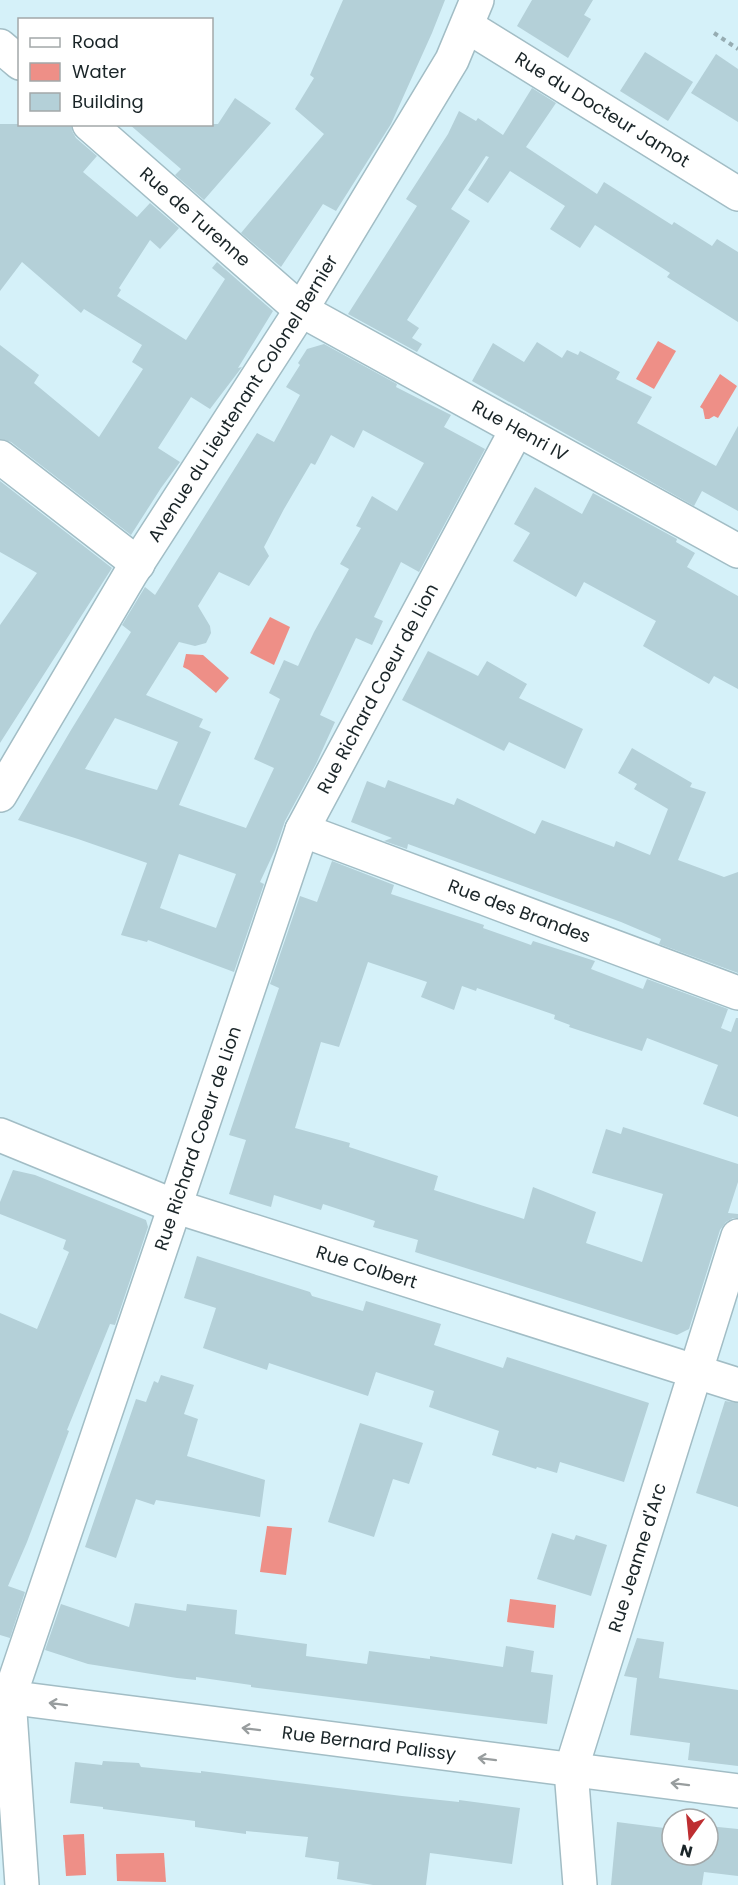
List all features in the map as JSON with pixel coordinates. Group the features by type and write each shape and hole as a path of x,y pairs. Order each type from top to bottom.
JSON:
{"street":[{"name":"Rue du Docteur Jamot","path":"472,13 738,194"},
{"name":"Avenue du Lieutenant Colonel Bernier","path":"0,795 138,564 301,310 452,60 472,13"},
{"path":"0,46 18,61"},
{"name":"Rue de Turenne","path":"91,126 301,310"},
{"name":"Rue Henri IV","path":"301,310 738,551"},
{"name":"Rue Richard Coeur de Lion","path":"22,1885 4,1697 302,830 517,429"},
{"path":"0,458 138,564"},
{"name":"Rue des Brandes","path":"302,830 738,993"},
{"name":"Rue Colbert","path":"0,1135 174,1206 738,1385"},
{"name":"Rue Jeanne d'Arc","path":"580,1885 571,1770 738,1236"},
{"name":"Rue Bernard Palissy","path":"4,1697 738,1791"}],"path":[{"path":"714,33 738,49"}],"water":[{"path":"658,341 676,351 654,389 636,379"},
{"path":"720,374 737,386 718,418 714,416 705,419 703,409 700,407"},
{"path":"270,617 290,627 274,665 250,653"},
{"path":"186,654 203,655 229,678 216,693 183,667"},
{"path":"267,1526 292,1528 286,1575 260,1572"},
{"path":"510,1599 556,1605 554,1628 507,1622"},
{"path":"84,1834 86,1875 66,1876 63,1835"},
{"path":"164,1853 166,1882 117,1881 116,1854"}],"building":[{"path":"343,0 445,0 391,124 336,211 323,204 281,267 241,233 324,134 295,109 314,78 310,75"},
{"path":"532,0 593,0 584,15 591,19 568,58 517,26"},
{"path":"645,52 693,82 668,121 620,91"},
{"path":"716,54 738,69 738,122 691,93"},
{"path":"532,88 556,103 526,147 597,194 604,182 672,225 674,222 712,246 717,239 738,252 738,322 667,277 670,273 595,225 580,248 550,229 565,206 510,171 488,203 468,190 489,157 486,156 451,209 470,221 407,320 419,328 412,338 422,344 417,352 348,314 417,206 406,199 448,134 459,111 476,121 478,118 503,135"},
{"path":"235,98 271,123 204,200 175,175 181,169 131,126 213,126 213,124 218,124"},
{"path":"0,124 71,126 76,138 97,156 83,172 137,217 150,203 179,228 160,249 150,240 119,288 121,290 117,296 186,340 225,279 212,268 217,262 273,311 238,368 242,367 210,409 191,397 158,448 180,462 131,535 11,442 0,439 0,345 39,375 34,383 99,437 143,369 132,362 142,345 84,309 81,313 22,262 0,291"},
{"path":"537,342 562,358 567,350 578,355 580,351 620,372 616,379 652,397 637,423 716,466 738,426 738,511 702,491 694,506 472,381 493,343 524,362"},
{"path":"324,344 397,384 396,387 451,415 444,427 485,449 419,572 401,562 374,617 383,621 372,645 356,638 320,715 335,722 316,764 285,821 260,882 264,884 234,972 148,940 147,942 121,935 147,863 18,820 131,632 122,625 145,587 155,595 257,433 274,442 300,395 286,387 307,349","holes":["363,430 424,463 397,511 372,496 356,526 361,528 340,564 349,569 298,666 284,660 269,693 280,699 254,759 274,768 246,828 179,805 211,732 199,727 203,719 146,695 179,642 195,646 206,643 211,633 210,626 198,606 219,572 249,586 269,556 264,547 284,509 311,463 315,465 331,435 354,448","115,718 178,742 157,790 85,769","179,854 236,874 216,928 160,908"]},
{"path":"0,481 112,568 0,743 0,625 37,573 0,552"},
{"path":"535,487 582,514 593,493 677,539 676,542 695,553 687,567 738,596 738,689 714,676 709,684 643,646 656,621 584,582 576,597 513,561 530,533 514,524"},
{"path":"428,651 478,676 487,661 527,684 519,698 583,729 565,769 509,742 504,751 402,700"},
{"path":"632,748 692,783 690,787 706,792 678,860 724,877 738,872 738,973 659,944 661,939 621,922 408,844 407,849 384,841 392,838 351,822 367,781 385,788 388,780 454,805 457,798 535,834 542,820 614,847 616,841 650,855 668,809 634,789 637,784 618,773"},
{"path":"332,861 394,885 391,894 484,925 483,928 531,945 533,941 595,961 591,969 643,989 647,979 728,1009 721,1028 731,1032 738,1018 738,1117 703,1104 718,1065 647,1038 642,1051 569,1027 570,1025 554,1019 555,1015 477,988 476,991 462,986 454,1010 421,997 427,982 368,962 339,1047 321,1042 295,1128 350,1143 349,1147 438,1176 434,1190 524,1219 533,1187 596,1212 586,1243 642,1262 663,1194 592,1173 606,1129 621,1134 623,1127 738,1164 738,1182 728,1213 738,1214 738,1218 726,1222 720,1230 689,1329 677,1335 415,1252 418,1240 373,1227 375,1221 323,1204 321,1210 274,1195 271,1207 229,1194 246,1140 229,1135 279,988 270,984 300,896 317,902"},
{"path":"13,1170 35,1175 146,1220 148,1227 115,1325 110,1324 8,1586 25,1592 10,1638 0,1635 0,1313 37,1329 69,1252 63,1249 66,1240 0,1214 0,1202"},
{"path":"197,1256 310,1292 312,1296 363,1311 366,1301 441,1324 434,1345 503,1368 507,1357 649,1403 624,1482 560,1462 557,1473 492,1455 499,1431 429,1407 434,1391 376,1372 368,1396 269,1363 267,1370 203,1348 216,1308 184,1298"},
{"path":"161,1375 194,1385 184,1414 198,1419 187,1456 265,1480 260,1517 156,1500 154,1505 136,1499 116,1558 85,1547 136,1399 146,1402 154,1381 158,1383"},
{"path":"725,1401 738,1403 738,1507 696,1493"},
{"path":"360,1423 423,1443 409,1484 393,1479 374,1537 328,1522"},
{"path":"552,1533 574,1540 576,1535 607,1545 591,1596 537,1579"},
{"path":"135,1603 186,1611 187,1604 237,1610 235,1634 307,1644 306,1656 367,1664 369,1651 430,1659 430,1656 503,1667 506,1646 534,1651 531,1672 553,1675 547,1724 251,1687 251,1685 196,1677 196,1680 177,1678 88,1664 45,1650 61,1604 129,1627"},
{"path":"637,1638 664,1642 659,1678 738,1690 738,1766 688,1760 690,1743 630,1735 637,1678 624,1676"},
{"path":"103,1761 139,1763 141,1767 201,1773 201,1771 520,1808 512,1864 430,1853 426,1885 373,1885 337,1879 339,1862 305,1857 308,1837 246,1831 246,1834 195,1827 195,1821 70,1803 75,1762 102,1765"},
{"path":"617,1822 660,1827 660,1867 720,1867 720,1827 738,1829 738,1876 704,1872 702,1885 611,1885"}]}
